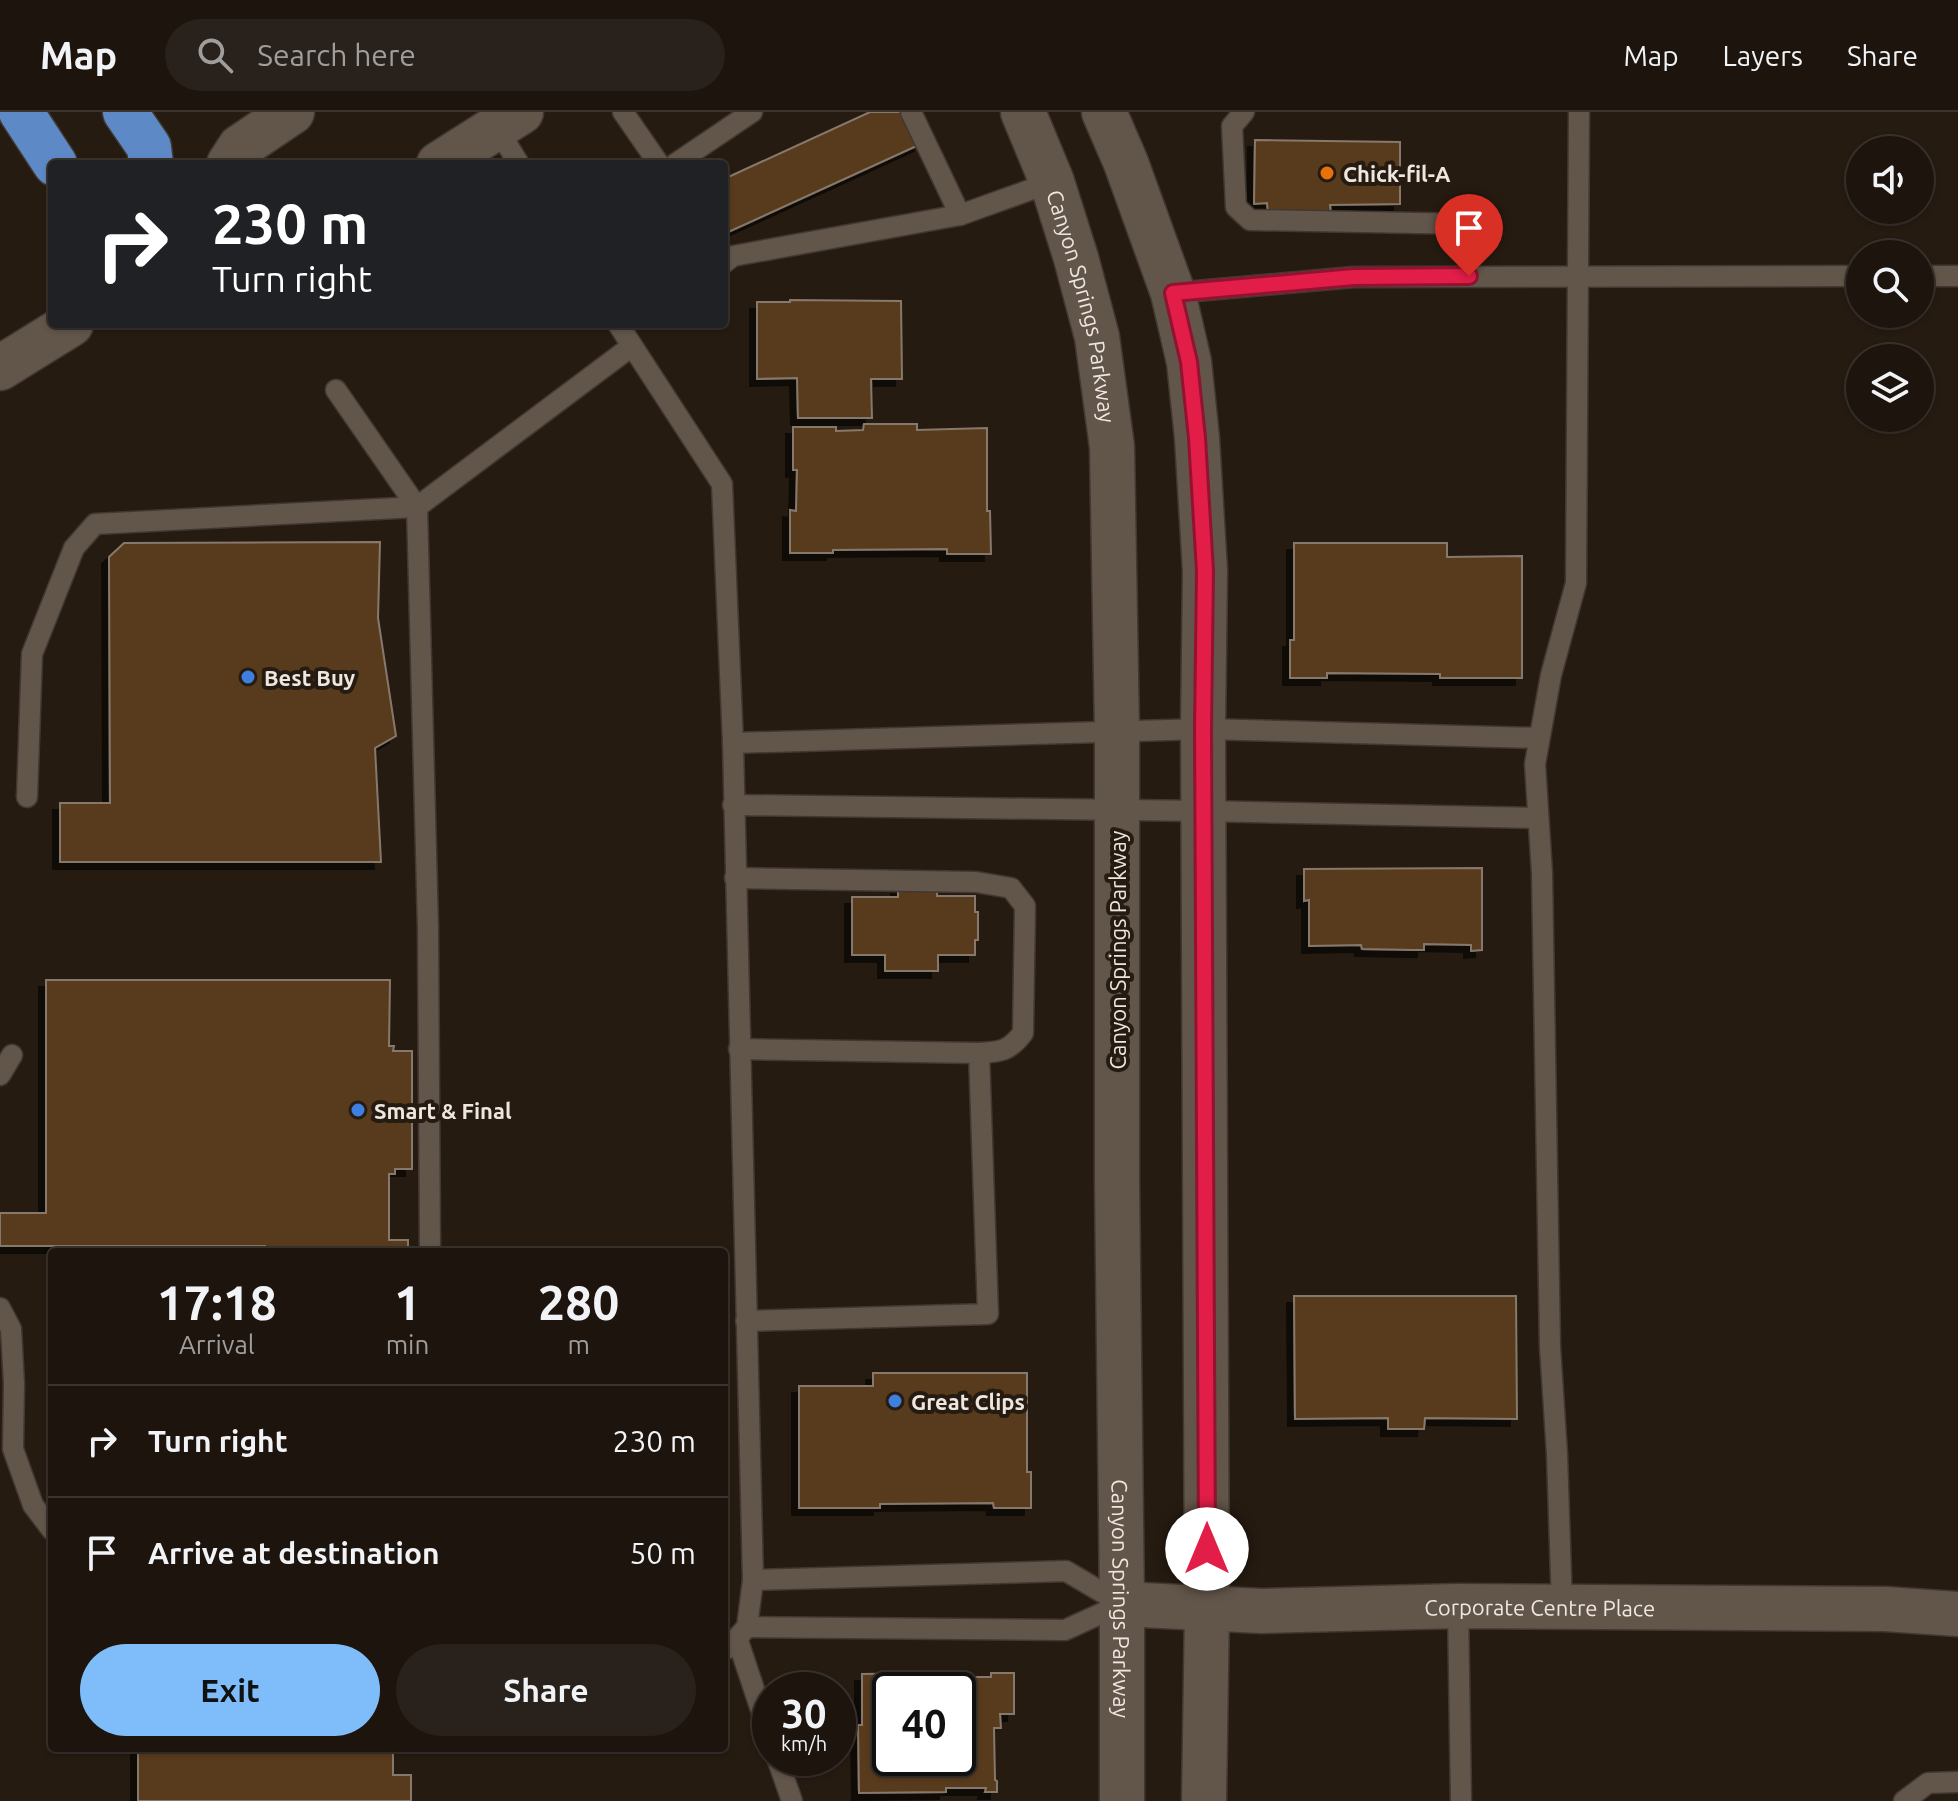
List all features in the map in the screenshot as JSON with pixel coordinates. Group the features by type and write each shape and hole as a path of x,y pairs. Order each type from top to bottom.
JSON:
{"highway":[{"path":"21,112 52,160"},
{"path":"125,112 149,147 151,160"}],"street":[{"path":"232,160 240,147 292,112"},
{"name":"Canyon Springs Parkway","path":"1023,112 1052,182 1097,337 1112,447 1117,731 1122,1801"},
{"path":"1104,112 1173,293 1189,362 1205,571 1203,811 1207,1608 1204,1801"},
{"path":"449,160 512,135"},
{"path":"0,368 65,328"},
{"name":"Corporate Centre Place","path":"1122,1604 1261,1611 1458,1606 1885,1609 1958,1614"}],"lane":[{"path":"623,112 656,160"},
{"path":"681,160 752,112"},
{"path":"911,112 960,215"},
{"path":"1244,112 1232,126 1236,207 1250,220 1470,224"},
{"path":"1562,1607 1550,1347 1542,873 1535,764 1551,675 1576,583 1579,112"},
{"path":"728,260 733,256 960,215 1052,182"},
{"path":"1173,293 1354,277 1846,276"},
{"path":"1934,276 1958,276"},
{"path":"621,328 722,484 733,743 753,1580 736,1638 752,1685"},
{"path":"27,797 32,654 74,548 95,524 417,507 632,346"},
{"path":"336,390 417,507 428,928 430,1248"},
{"path":"733,743 1203,729 1539,738"},
{"path":"733,805 1538,818"},
{"path":"735,878 976,882 1011,888 1025,906 1023,1033 1001,1052 739,1049"},
{"path":"746,1321 988,1314 979,1053"},
{"path":"0,1075 12,1055"},
{"path":"0,1308 11,1329 13,1449 33,1505 48,1525"},
{"path":"753,1580 1066,1571 1122,1604"},
{"path":"736,1638 1065,1630 1122,1604"},
{"path":"1458,1606 1461,1801"},
{"path":"783,1776 792,1801"},
{"path":"1904,1801 1928,1783 1958,1782"}],"building":[{"path":"870,112 907,112 921,144 728,232 728,177"},
{"name":"Chick-fil-A","path":"1255,140 1400,142 1400,204 1330,205 1331,214 1268,214 1267,203 1254,204"},
{"path":"901,301 902,379 871,379 872,418 798,418 797,378 757,379 757,302"},
{"path":"864,424 917,424 917,430 987,428 987,511 990,511 991,554 947,554 947,549 790,553 790,510 796,511 797,470 793,470 793,427 863,430"},
{"name":"Best Buy","path":"380,542 378,618 396,736 375,748 381,862 60,862 60,803 110,803 109,557 124,543"},
{"path":"1294,543 1447,543 1447,557 1522,556 1522,678 1327,673 1327,678 1290,678 1290,640 1294,640"},
{"path":"1482,868 1482,950 1471,951 1471,945 1424,944 1424,950 1362,949 1361,945 1309,946 1309,900 1304,901 1304,869"},
{"path":"898,887 937,890 937,896 975,896 978,940 975,940 975,955 938,955 938,971 885,971 885,955 852,955 852,897 898,897"},
{"path":"46,980 390,980 389,1046 394,1046 393,1051 412,1051 412,1169 395,1169 395,1174 389,1174 389,1240 408,1240 408,1248 0,1246 0,1213 46,1213"},
{"path":"1294,1296 1516,1296 1517,1419 1425,1418 1424,1429 1388,1429 1388,1418 1295,1419"},
{"path":"873,1373 1027,1373 1027,1472 1031,1472 1031,1508 994,1508 993,1503 799,1508 799,1386 873,1386"},
{"path":"991,1673 1014,1673 1014,1714 1000,1714 1001,1728 994,1728 997,1792 985,1792 986,1788 946,1788 946,1792 859,1793 858,1725 862,1725 862,1674 872,1674 872,1776 976,1776 976,1677 991,1677"},
{"path":"138,1752 393,1752 393,1775 411,1775 411,1801 138,1801"}],"place":[{"name":"Chick-fil-A","path":"1327,173"},
{"name":"Best Buy","path":"248,677"},
{"name":"Smart & Final","path":"358,1110"},
{"name":"Great Clips","path":"895,1401"}],"route":[{"path":"1207,1549 1205,571 1189,362 1173,293 1354,277 1469,276"}]}
